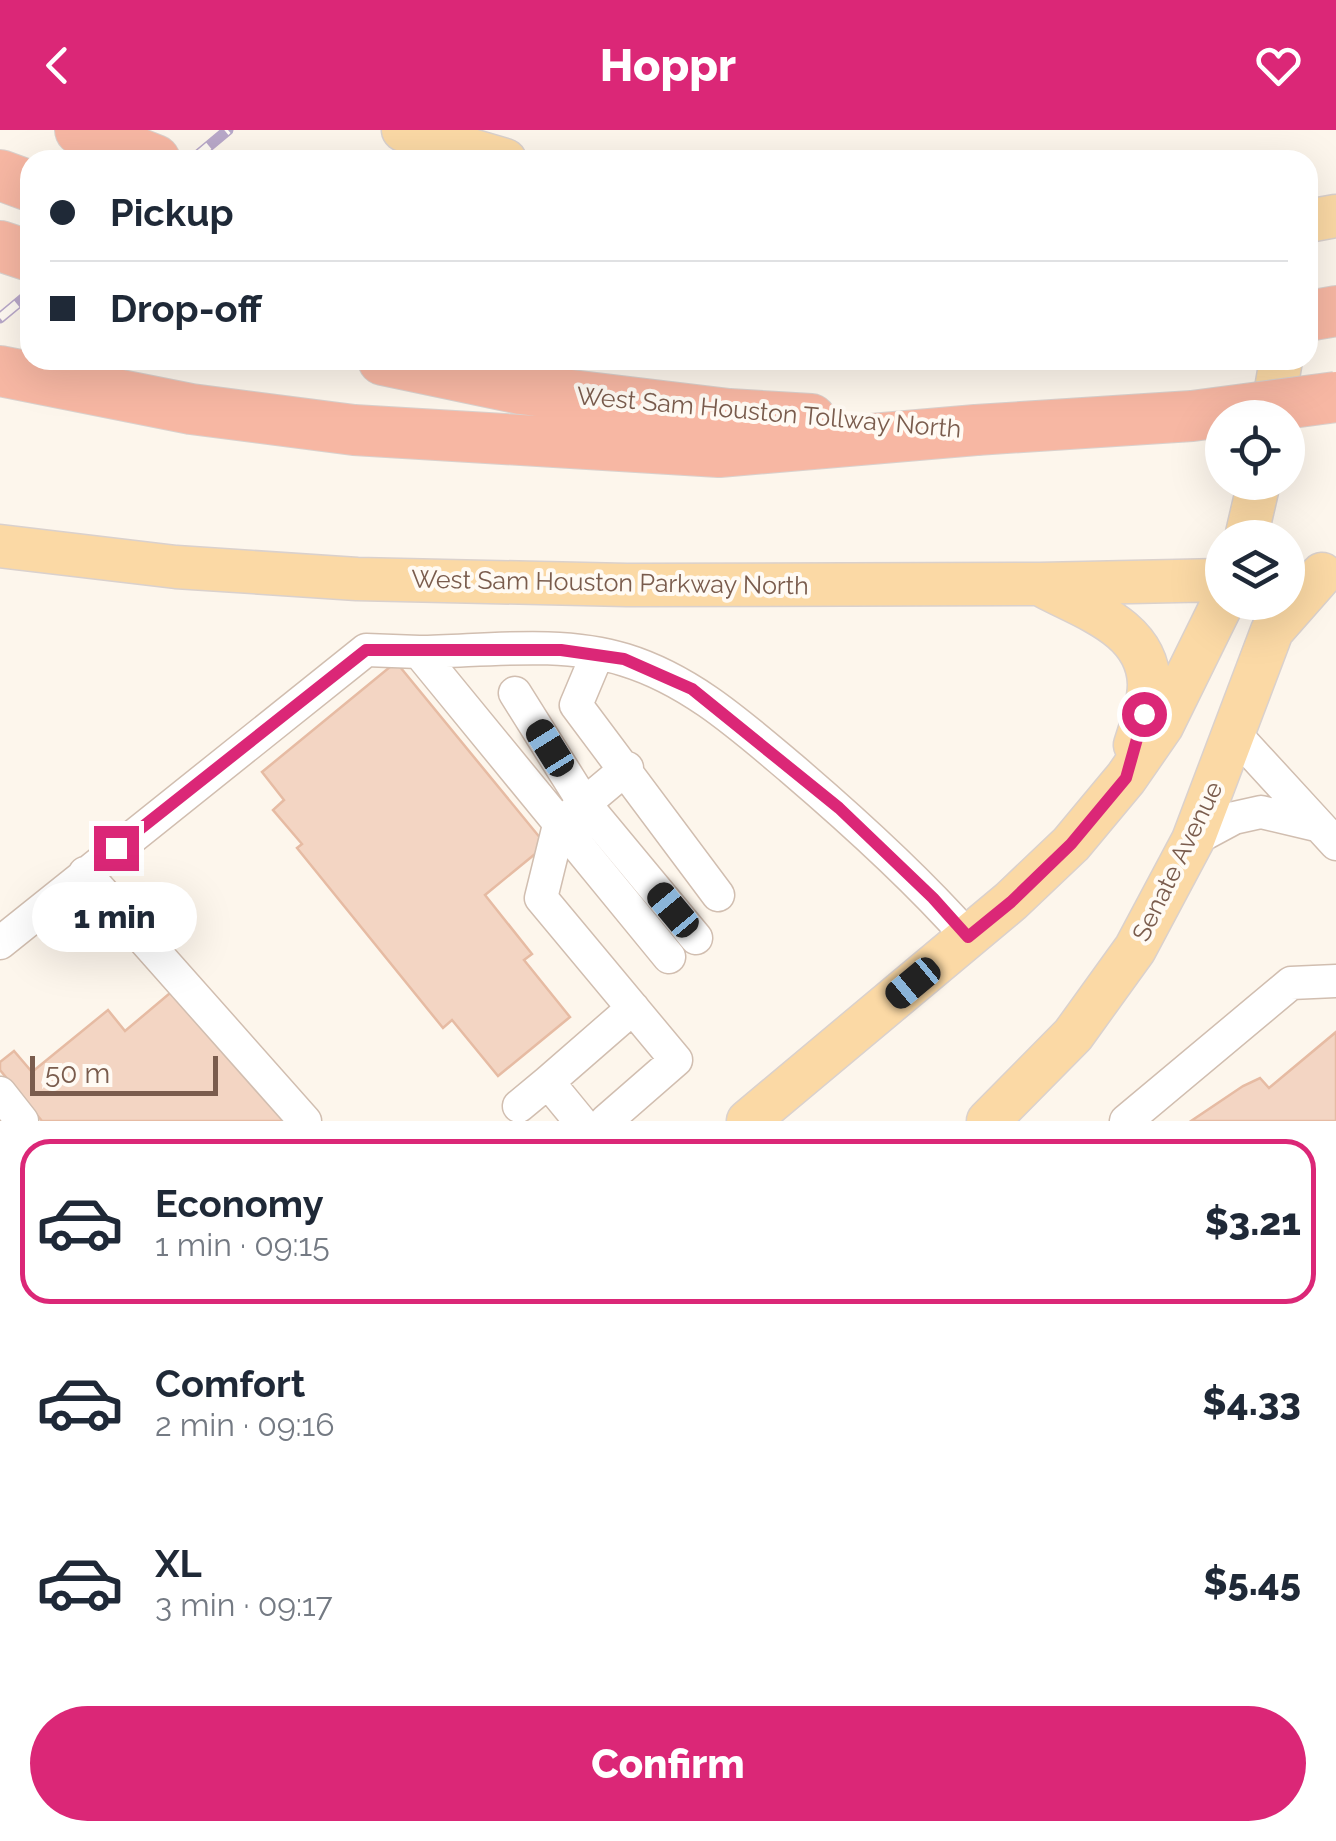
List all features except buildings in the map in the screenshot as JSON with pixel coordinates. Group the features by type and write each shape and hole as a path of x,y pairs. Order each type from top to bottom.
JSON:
{"highway":[{"path":"80,130 129,150"},
{"path":"120,370 310,407 518,439"},
{"name":"West Sam Houston Tollway North","path":"431,370 521,389 729,414 976,430 1192,416 1336,397"},
{"path":"0,371 209,412 354,430 719,452 976,430"}],"main road":[{"path":"403,130 471,150"},
{"path":"1274,400 1278,370"},
{"name":"West Sam Houston Parkway North","path":"0,546 176,568 327,577 627,585 1205,580"},
{"name":"Senate Avenue","path":"988,1121 1073,1035 1135,949 1193,840 1272,631 1315,575"},
{"path":"1040,584 1118,626 1140,651 1149,684 1126,778"},
{"path":"748,1121 1011,902 1071,844 1126,778 1162,726 1215,620"}],"street":[{"path":"0,943 366,650 561,650 624,659 692,689 839,808 968,937"},
{"path":"419,652 572,814 683,948"},
{"path":"597,655 576,705 718,894"},
{"path":"515,693 572,814"},
{"path":"1234,734 1326,834"},
{"path":"606,1121 676,1060 541,898 572,814 626,768"},
{"path":"1193,840 1234,818 1262,812 1326,834"},
{"path":"85,873 305,1121"},
{"path":"1126,1121 1292,983 1336,981"},
{"path":"519,1106 633,1008"},
{"path":"548,1082 580,1121"},
{"path":"0,1093 22,1121"}],"railway":[{"path":"204,150 228,130"},
{"path":"0,318 20,301"}],"route":[{"path":"116,848 366,650 561,650 624,659 692,689 839,808 968,937 1071,844 1126,778 1144,714"}]}
